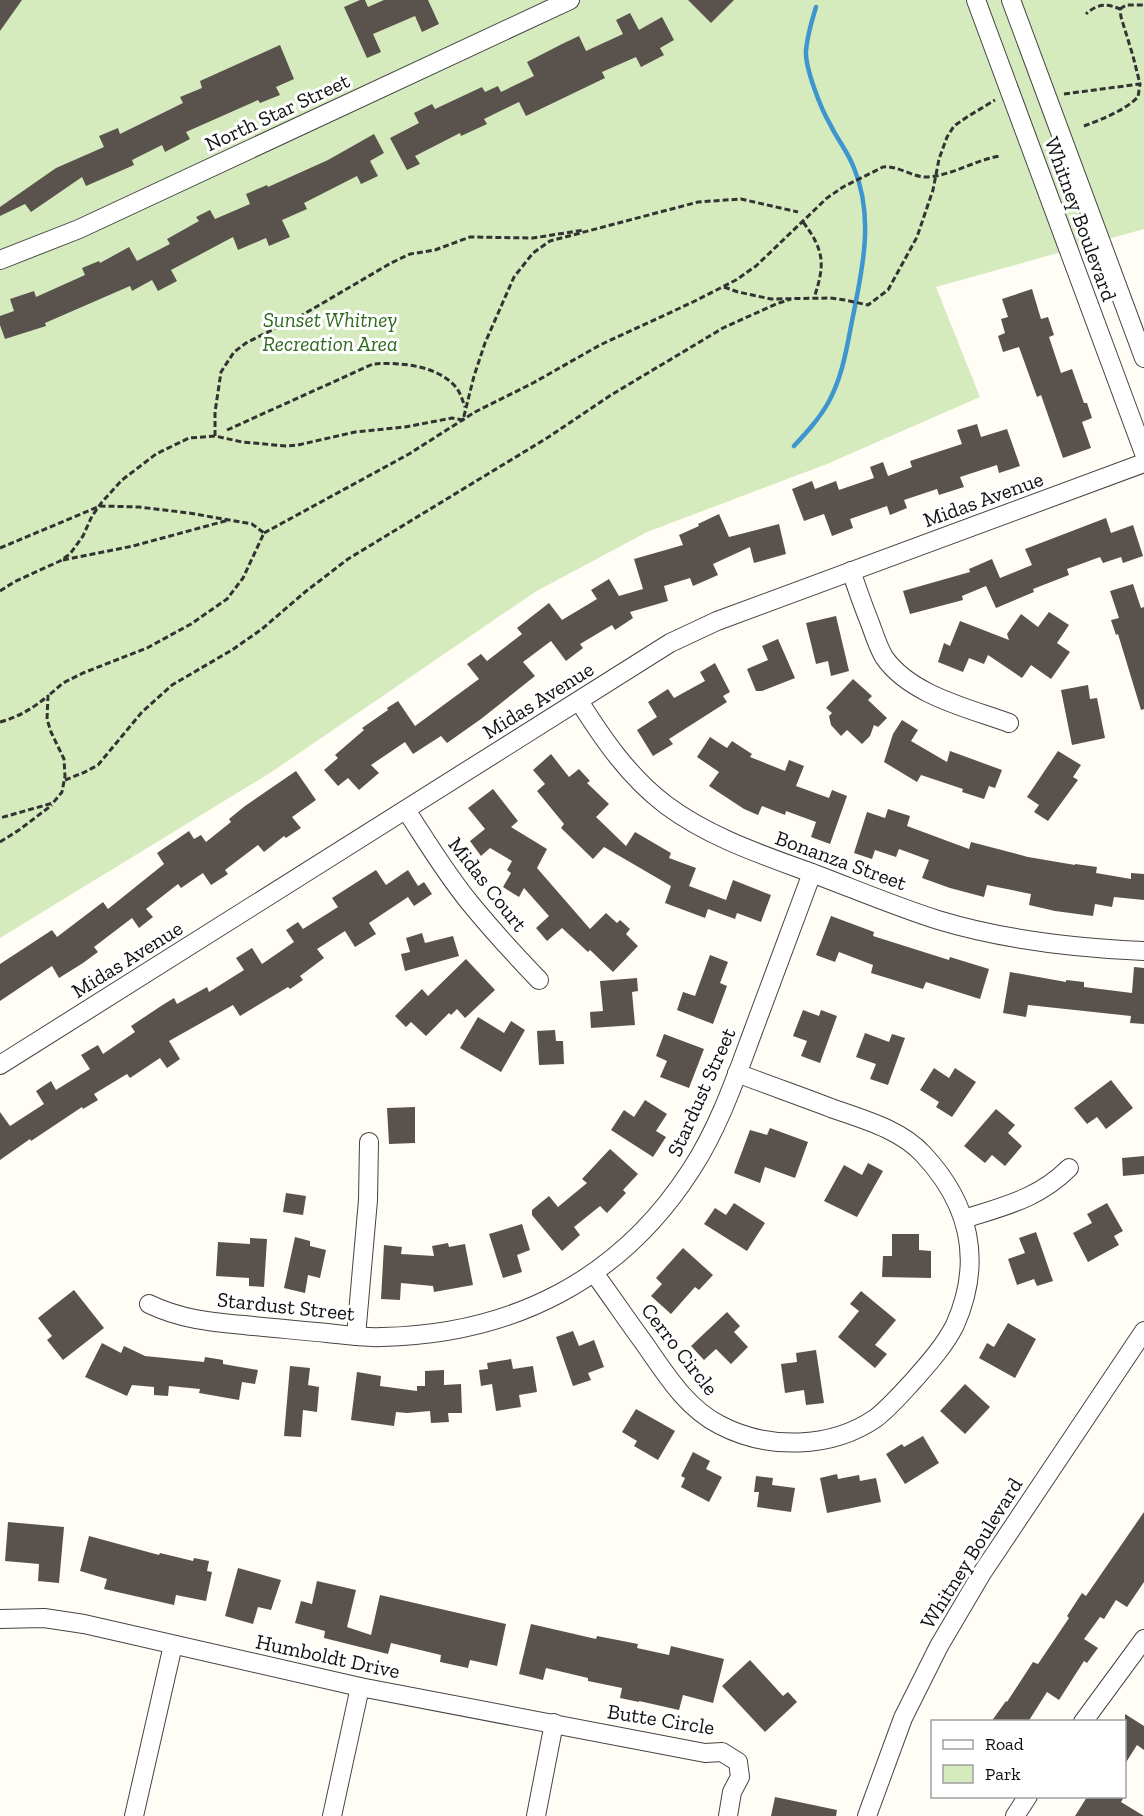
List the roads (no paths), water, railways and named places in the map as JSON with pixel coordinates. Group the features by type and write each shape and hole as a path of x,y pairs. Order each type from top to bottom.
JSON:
{"street":[{"name":"North Star Street","path":"0,260 79,229 570,0"},
{"name":"Whitney Boulevard","path":"976,0 1144,453"},
{"name":"Whitney Boulevard","path":"1011,0 1144,358"},
{"name":"Midas Avenue","path":"0,1065 662,648 692,632 1144,463"},
{"path":"851,571 884,656 895,670 911,683 929,693 1009,723"},
{"name":"Bonanza Street","path":"579,701 608,745 636,778 665,804 693,823 726,840 894,905 982,932 1081,947 1144,951"},
{"name":"Midas Court","path":"406,810 469,902 539,980"},
{"name":"Stardust Street","path":"149,1304 164,1312 199,1320 356,1336 388,1337 436,1333 493,1320 537,1305 570,1289 620,1253 667,1204 697,1160 737,1073 812,873"},
{"name":"Cerro Circle","path":"594,1273 667,1375 701,1413 720,1425 766,1441 811,1442 856,1430 894,1402 930,1363 954,1326 968,1284 971,1263 964,1219 953,1194 922,1152 901,1137 874,1124 737,1073"},
{"path":"356,1336 368,1200 369,1142"},
{"path":"964,1219 1023,1200 1058,1179 1070,1168"},
{"name":"Whitney Boulevard","path":"867,1816 903,1718 939,1646 982,1573 1144,1330"},
{"name":"Humboldt Drive","path":"0,1619 44,1618 84,1624 360,1687 554,1723"},
{"path":"1084,1720 1144,1639"},
{"path":"134,1816 173,1645"},
{"path":"332,1816 360,1687"},
{"path":"536,1816 554,1723"},
{"name":"Butte Circle","path":"554,1723 705,1753 722,1752 738,1762 740,1777 732,1792 728,1816"},
{"path":"1015,1816 1027,1798"}],"waterway":[{"path":"794,446 828,403 841,372 857,298 865,242 864,204 860,186 852,162 822,109 806,58 810,28 816,7"}],"park label":[{"name":"Sunset Whitney Recreation Area","path":"330,331"}]}
